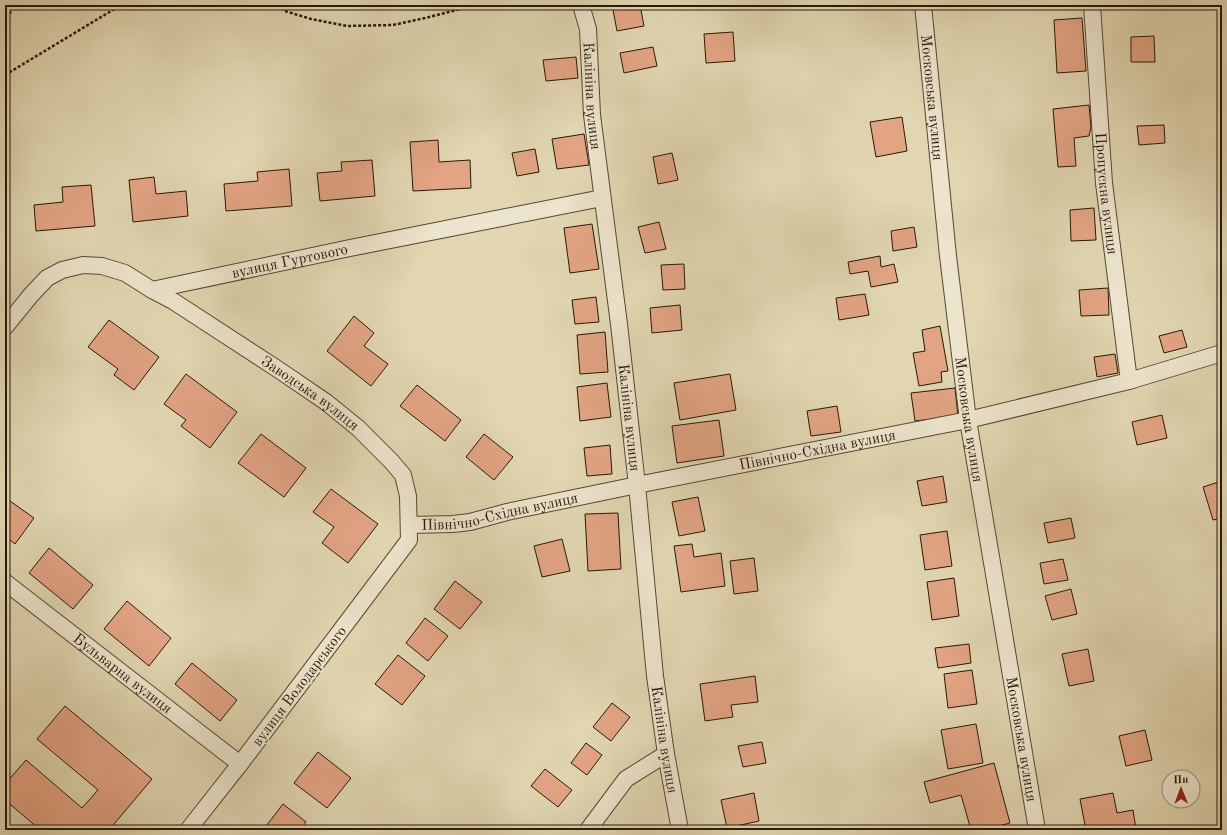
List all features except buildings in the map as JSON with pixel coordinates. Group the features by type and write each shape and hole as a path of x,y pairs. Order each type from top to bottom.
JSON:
{"street":[{"name":"Калініна вулиця","path":"581,5 588,29 592,115 619,324 656,676 666,754 680,830"},
{"name":"Московська вулиця","path":"923,5 948,256 968,420 1037,830"},
{"name":"Пропускна вулиця","path":"1092,5 1104,183 1129,381"},
{"name":"вулиця Гуртового","path":"152,290 350,248 602,198"},
{"path":"5,327 47,278 62,270 83,265 102,266 125,273 152,290"},
{"name":"Заводська вулиця","path":"152,290 173,301 276,368 326,402 358,428 403,475 408,496 409,532"},
{"name":"Північно-Східна вулиця","path":"409,532 470,522 507,512 637,485 968,420 1129,381 1222,354"},
{"name":"вулиця Володарського","path":"188,830 240,764 409,532"},
{"name":"Бульварна вулиця","path":"5,582 240,764"},
{"path":"588,830 626,778 666,754"}],"path":[{"path":"5,75 121,5"},
{"path":"278,5 285,10 311,19 347,26 393,25 476,5"}],"railway":[{"path":"5,15 25,5"}]}
